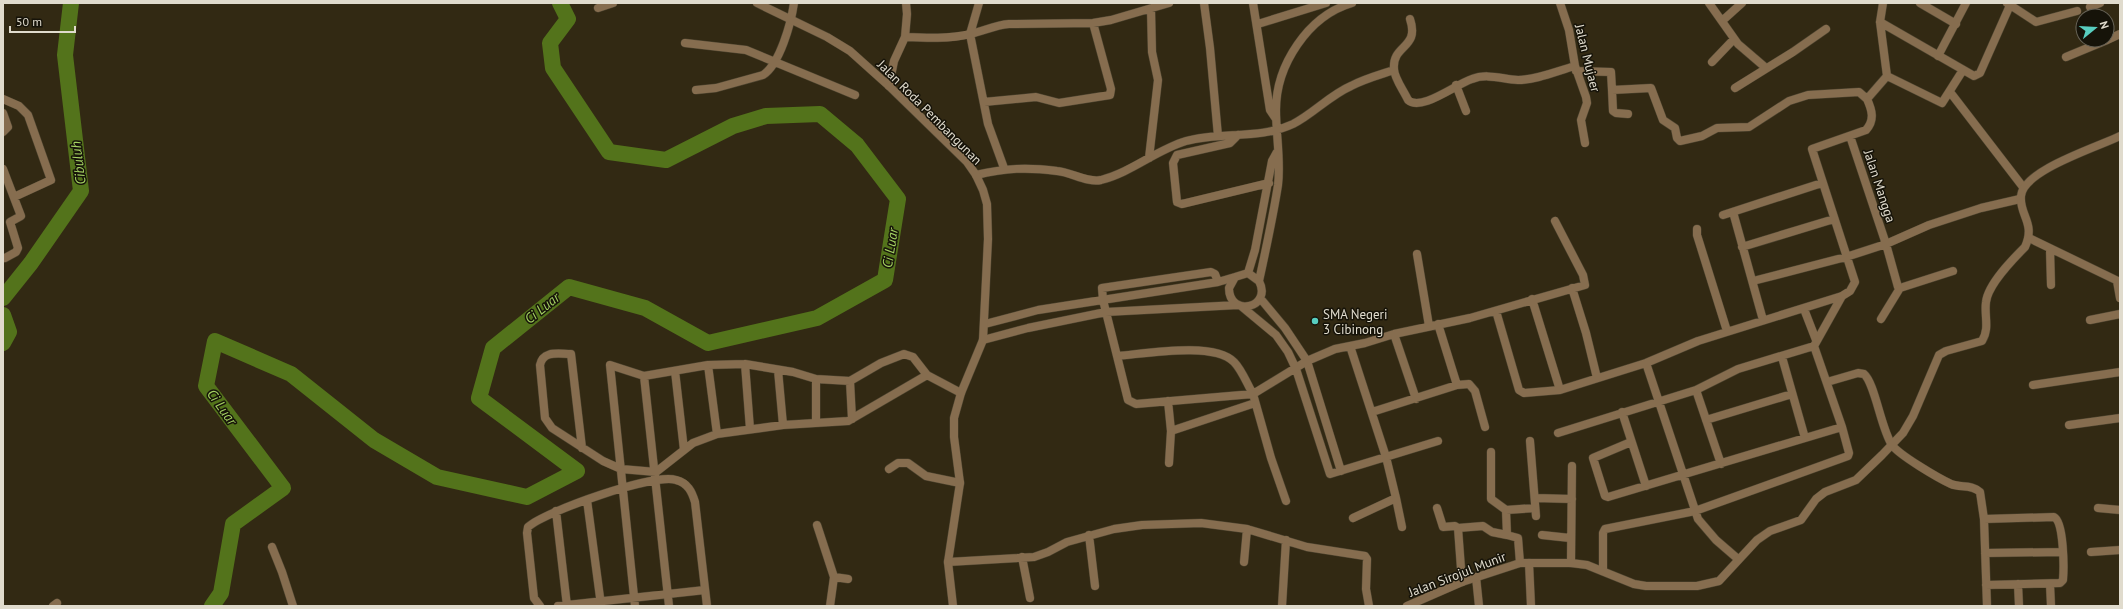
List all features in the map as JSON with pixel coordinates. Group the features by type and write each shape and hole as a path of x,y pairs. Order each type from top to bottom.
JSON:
{"street":[{"path":"598,8 613,3"},
{"name":"Jalan Roda Pembangunan","path":"757,3 792,19 850,51 889,86 967,162 976,175 987,204 988,239 985,324 983,340 961,393 954,418 953,428 960,484 948,562 954,606"},
{"path":"696,90 716,88 763,75 768,72 776,60 792,19 794,3"},
{"path":"889,86 890,72 905,37 907,14 906,3"},
{"path":"979,3 970,34 988,124 1004,168"},
{"path":"905,37 924,38 970,34 999,25 1009,24 1093,24 1169,3"},
{"path":"1204,3 1210,48 1218,136"},
{"path":"1253,3 1258,24 1270,110 1276,119"},
{"path":"1258,24 1304,6 1326,3"},
{"path":"983,340 1028,328 1106,312 1252,305 1260,298 1262,290 1259,281 1278,185 1279,159 1277,152 1276,119 1277,91 1280,80 1297,44 1324,18 1349,3"},
{"name":"Jalan Mujaer","path":"1560,3 1568,30 1576,68 1587,104 1581,120 1585,143"},
{"path":"1709,3 1734,39 1766,68"},
{"path":"1722,22 1742,3"},
{"path":"1883,3 1880,22 1888,76"},
{"path":"1920,3 1956,24"},
{"path":"1938,56 1966,3"},
{"path":"2090,8 2100,3"},
{"path":"1880,22 1974,76 1980,72 2009,4 2036,22 2075,12"},
{"path":"1149,158 1158,80 1152,52 1151,9"},
{"path":"1410,19 1413,28 1412,37 1395,57 1394,70 1408,100 1411,103 1422,104 1456,85 1478,77 1492,76 1518,80 1576,68 1611,72 1613,111 1616,113 1628,114"},
{"path":"984,102 1036,97 1059,103 1110,95 1111,89 1093,24"},
{"path":"1735,88 1794,52 1826,28"},
{"path":"1712,62 1734,39"},
{"path":"684,43 740,48 776,60 855,95"},
{"path":"2066,57 2088,48"},
{"path":"976,175 1004,168 1059,171 1094,181 1121,174 1149,158 1186,141 1277,130 1294,124 1350,86 1394,70"},
{"path":"1888,76 1940,103 1943,102 1950,92 1963,70"},
{"path":"1867,99 1888,76"},
{"path":"1456,85 1466,111"},
{"path":"1496,311 1521,392 1524,393 1560,390 1646,363 1698,341 1727,331 1804,309 1842,296 1850,291 1855,284 1812,148 1866,130 1870,126 1872,114 1867,99 1859,92 1816,93 1789,101 1749,127 1717,128 1702,136 1680,141 1677,138 1675,128 1663,120 1652,88 1612,90"},
{"path":"1950,92 2023,188"},
{"path":"3,99 19,106 28,115 51,180 14,197"},
{"path":"3,113 8,127 3,132"},
{"path":"1238,135 1230,143 1177,155 1173,163 1177,202 1182,204 1269,183"},
{"name":"Jalan Mangga","path":"1850,136 1899,287"},
{"path":"2120,136 2042,170 2023,188 2020,199 2027,219 2029,238 2118,281 2120,298"},
{"path":"1248,273 1255,250 1272,161 1277,152"},
{"path":"3,169 21,216 10,223 18,248 16,252 5,258"},
{"path":"1723,215 1822,183"},
{"path":"1753,281 1846,257 1886,244 1929,225 1981,208 2020,199"},
{"path":"1733,212 1763,320"},
{"path":"1742,247 1834,219"},
{"path":"1218,282 1215,274 1211,272 1104,287 1101,290 1130,402 1136,404 1253,394 1307,361 1335,349 1496,311 1532,299 1585,285 1584,279 1555,221"},
{"path":"1697,229 1697,235 1727,331"},
{"name":"Jalan Sirojul Munir","path":"1407,606 1462,582 1524,563 1571,563 1587,565 1628,582 1646,586 1697,586 1719,581 1725,576 1738,559 1765,534 1801,520 1816,499 1825,492 1856,480 1903,433 1913,416 1939,355 1946,351 1977,344 1985,336 1987,330 1986,302 1989,291 2025,247 2029,238"},
{"path":"2050,249 2051,285"},
{"path":"1255,250 1265,251"},
{"path":"1417,254 1429,326"},
{"path":"1881,320 1899,287 1954,271"},
{"path":"1248,273 1259,281"},
{"path":"985,324 1038,310 1218,282 1248,273"},
{"path":"1235,277 1230,284 1229,292 1232,300 1276,334 1296,369 1328,472 1332,475 1438,441"},
{"path":"1572,288 1586,333 1597,378"},
{"path":"1558,433 1659,400 1696,390 1738,369 1782,357 1815,343 1842,296"},
{"path":"1260,298 1285,328 1307,361 1341,471"},
{"path":"1532,299 1560,390"},
{"path":"1603,571 1603,533 1605,529 1695,511 1847,458 1849,453 1842,427 1804,309"},
{"path":"2090,320 2120,314"},
{"path":"1438,324 1457,385"},
{"path":"1276,334 1285,328"},
{"path":"1394,334 1416,398"},
{"path":"1350,346 1386,457 1402,528"},
{"path":"1117,356 1198,350 1224,355 1235,363 1253,394 1286,501"},
{"path":"582,448 571,354 547,354 543,357 540,365 547,422 552,428 582,448 603,461 620,469 656,472 684,450 700,440 717,434 783,425 844,422 852,419 927,375"},
{"path":"635,606 610,365 644,376 708,365 745,364 816,379 850,382 881,363 904,354 913,357 927,375 961,393"},
{"path":"1782,357 1805,438"},
{"path":"1646,363 1695,511 1702,525 1738,559"},
{"path":"745,364 750,429"},
{"path":"708,365 717,434"},
{"path":"778,370 783,425"},
{"path":"675,371 684,450"},
{"path":"2032,385 2120,372"},
{"path":"1827,382 1858,373 1866,376 1892,445 1916,463 1951,484 1977,490 1981,496 1984,519 1987,606"},
{"path":"644,376 657,481 669,606"},
{"path":"816,379 816,423"},
{"path":"850,382 852,419"},
{"path":"1372,412 1464,384 1472,387 1486,427"},
{"path":"1696,390 1721,464"},
{"path":"1706,420 1792,394"},
{"path":"1168,401 1171,431 1170,462"},
{"path":"1171,431 1255,403"},
{"path":"1622,412 1646,486"},
{"path":"2069,425 2120,418"},
{"path":"1631,442 1594,456 1593,462 1605,496 1608,497 1646,486 1842,427"},
{"path":"1491,452 1491,499 1506,510 1536,512 1530,440"},
{"path":"889,469 898,463 908,463 926,476 960,484"},
{"path":"1571,563 1570,538 1572,466"},
{"path":"540,606 534,598 527,529 531,524 556,511 622,488 675,479 683,482 693,494 707,606"},
{"path":"1353,518 1396,498"},
{"path":"1534,498 1572,499"},
{"path":"587,500 601,604"},
{"path":"1437,508 1443,527 1455,526 1458,528 1483,526 1492,532 1507,534 1518,538 1531,606"},
{"path":"2098,508 2120,510"},
{"path":"1506,510 1507,534"},
{"path":"556,511 567,605"},
{"path":"1984,519 2054,517 2060,523 2063,552 2063,580 2060,583 1986,585"},
{"path":"948,562 1034,557 1048,552 1067,542 1114,529 1148,525 1201,523 1247,529 1327,551 1365,556 1367,559 1366,589 1369,606"},
{"path":"817,525 834,577 830,606"},
{"path":"1458,528 1462,582"},
{"path":"1244,562 1247,529"},
{"path":"1089,535 1095,586"},
{"path":"1542,535 1570,538"},
{"path":"1282,606 1286,540"},
{"path":"272,547 293,606"},
{"path":"2091,552 2120,550"},
{"path":"1985,553 2063,552"},
{"path":"1022,557 1030,598"},
{"path":"834,577 848,579"},
{"path":"1476,577 1479,606"},
{"path":"2018,584 2019,606"},
{"path":"2050,584 2052,606"},
{"path":"558,606 601,604 634,597 705,590"}],"waterway":[{"name":"Cibuluh","path":"3,298 31,263 81,191 65,55 71,3"},
{"name":"Ci Luar","path":"212,606 221,593 233,524 283,488 206,386 215,341 291,374 374,440 437,477 527,497 577,471 479,398 493,348 569,287 645,308 708,343 817,318 885,280 898,199 857,145 820,114 766,116 733,126 666,160 609,152 553,68 550,43 568,19 560,3"},
{"name":"Cibuluh","path":"3,315 9,332 3,343"}],"place":[{"name":"SMA Negeri 3 Cibinong","path":"1315,321"}]}
